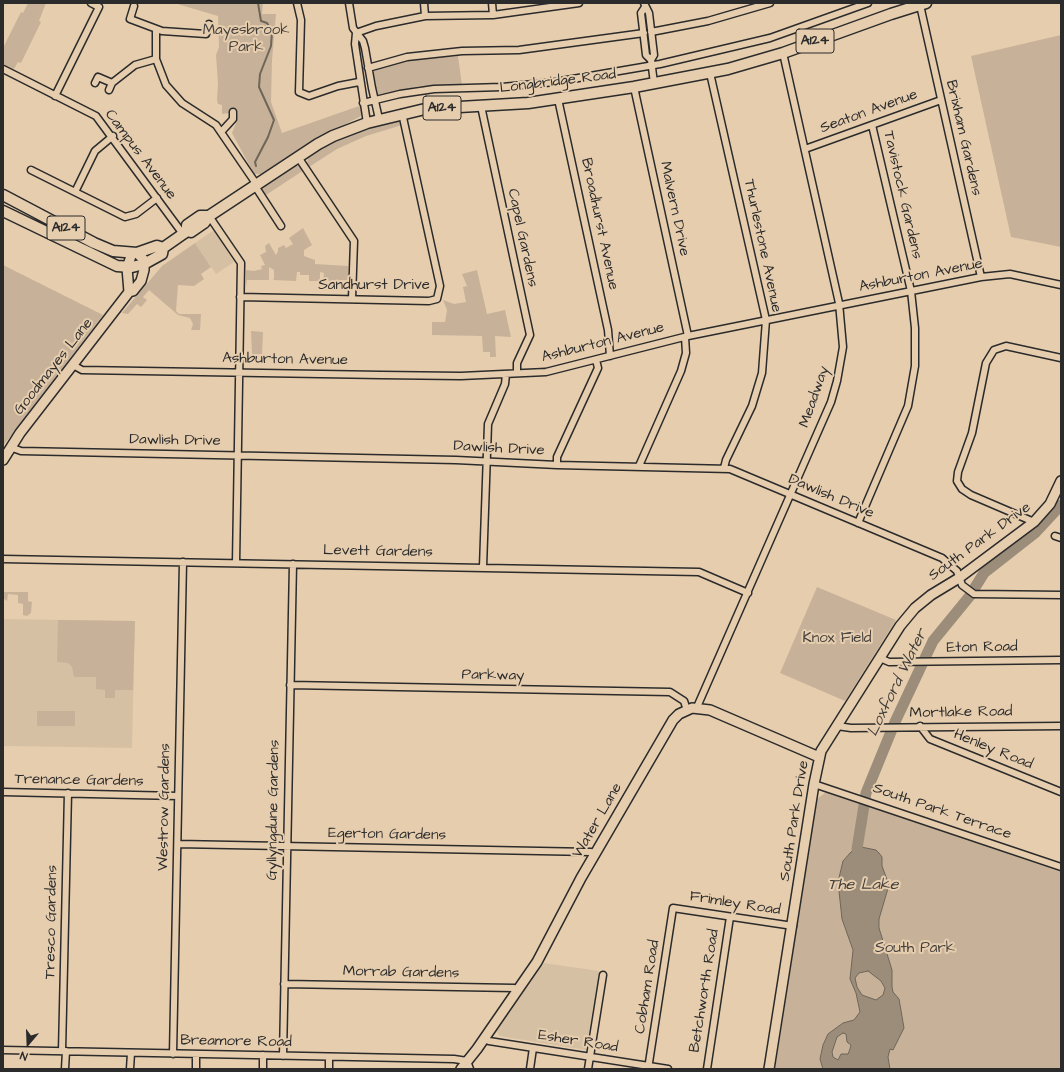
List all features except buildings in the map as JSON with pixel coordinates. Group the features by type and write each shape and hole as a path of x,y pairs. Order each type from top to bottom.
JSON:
{"main road":[{"name":"Longbridge Road","path":"127,268 144,264 162,254 163,248 185,232 191,232 204,223 209,216 298,157 333,136 367,123 402,113 424,109 481,106 558,99 710,73 783,53 923,4"},
{"name":"Longbridge Road","path":"3,195 94,243 113,251 134,253 157,246 163,248"},
{"name":"A124","path":"3,211 117,266 127,268"},
{"path":"37,227 42,216"}],"street":[{"path":"54,96 99,7 91,3"},
{"path":"297,3 301,20 299,92 309,96 338,86 359,82"},
{"path":"349,3 356,33 362,41 374,100 380,119"},
{"path":"424,3 425,16"},
{"path":"492,3 493,15"},
{"path":"356,33 376,26 425,16 493,15 579,3"},
{"path":"651,32 708,21 770,3"},
{"path":"362,103 400,94 434,89 502,87 555,82 652,63 770,38 868,3"},
{"name":"Brixham Gardens","path":"923,4 941,100 981,277"},
{"path":"644,5 649,13 654,55 652,63 654,83"},
{"path":"644,5 641,13 646,55 652,63"},
{"path":"134,6 130,20 156,30 206,34 209,24"},
{"path":"156,30 156,59 162,77 182,103 211,121 222,131 281,226"},
{"path":"356,33 355,44 359,82 367,123"},
{"path":"368,68 407,57 462,51 519,50 644,33"},
{"name":"Meadway","path":"698,707 831,402 837,381 843,347 839,305 783,53"},
{"path":"109,90 112,83 135,65 156,59"},
{"name":"Campus Avenue","path":"3,69 96,116 113,136 157,198 185,232"},
{"name":"Thurlestone Avenue","path":"710,73 766,320 762,373 752,406 726,460 724,468"},
{"path":"95,84 98,77 112,83"},
{"name":"Malvern Drive","path":"634,87 687,336 686,352 681,371 639,466"},
{"name":"Broadhurst Avenue","path":"558,99 608,330 610,356"},
{"name":"Seaton Avenue","path":"805,149 941,100"},
{"name":"Capel Gardens","path":"481,106 530,335 517,363 517,374"},
{"path":"222,131 233,119 233,112"},
{"name":"Sandhurst Drive","path":"240,297 429,302 437,299 440,293 439,280 402,113"},
{"name":"Tavistock Gardens","path":"858,523 908,406 915,366 915,328 911,291 872,125"},
{"path":"75,192 95,151 113,136"},
{"path":"298,157 353,239 352,299"},
{"path":"31,170 125,216 136,214 157,198"},
{"path":"209,216 240,261 236,563"},
{"path":"129,292 127,268 134,253 142,258 144,264"},
{"name":"Goodmayes Lane","path":"3,460 10,447 129,292 133,291 141,281 144,264"},
{"name":"Ashburton Avenue","path":"73,365 82,370 238,373 461,376 546,372 687,336 981,277 1010,274 1061,285"},
{"path":"1034,522 971,495 962,489 957,481 958,472 972,434 986,363 994,350 1006,346 1061,358"},
{"path":"557,465 557,458 598,368 596,360"},
{"path":"483,567 488,424 505,384 506,374"},
{"name":"Dawlish Drive","path":"10,447 21,451 237,455 557,465 724,468 942,558 957,571 962,585 972,593 1061,594"},
{"name":"South Park Drive","path":"769,1069 819,757 900,626 915,608 931,594 959,578 1034,522 1050,504 1061,481"},
{"name":"Levett Gardens","path":"3,559 699,572 748,593"},
{"name":"Westrow Gardens","path":"173,1054 183,562"},
{"name":"Gyllyngdune Gardens","path":"283,1056 293,564"},
{"name":"Eton Road","path":"880,658 889,662 1061,660"},
{"name":"Parkway","path":"290,685 670,692 684,701 687,710"},
{"path":"698,707 710,710 819,757"},
{"name":"Water Lane","path":"461,1069 469,1065 484,1039 537,962 595,854 674,720 687,710 698,707"},
{"name":"Mortlake Road","path":"837,726 851,728 920,726 1061,726"},
{"name":"Henley Road","path":"920,726 930,739 1061,792"},
{"name":"South Park Terrace","path":"814,784 1061,866"},
{"name":"Trenance Gardens","path":"3,792 178,796"},
{"name":"Tresco Gardens","path":"65,1069 68,794"},
{"name":"Egerton Gardens","path":"178,844 591,852 595,854"},
{"name":"Frimley Road","path":"673,908 792,926"},
{"name":"Cobham Road","path":"648,1067 673,908"},
{"name":"Betchworth Road","path":"707,1069 730,917"},
{"path":"588,1069 604,975"},
{"name":"Morrab Gardens","path":"284,984 514,988 517,991"},
{"name":"Esher Road","path":"484,1039 648,1067 668,1069"},
{"path":"530,1069 533,1048"},
{"name":"Breamore Road","path":"3,1050 454,1059 469,1065"},
{"path":"130,1069 131,1053"},
{"path":"196,1054 196,1069"},
{"path":"263,1055 263,1069"},
{"path":"329,1057 329,1069"}],"shaded area":[{"path":"214,230 234,262 216,274 195,243"},
{"path":"3,619 135,621 132,748 3,746"},
{"path":"544,963 599,971 586,1050 499,1036 497,1031"}],"green space":[{"path":"28,3 46,3 39,21 41,22 21,63 18,62 14,69 3,64 3,48 21,12 23,13"},
{"name":"Mayesbrook Park","path":"174,3 263,3 262,14 276,14 272,60 271,102 282,133 362,105 361,116 315,140 261,174 254,174 232,133 237,121 238,112 222,114 222,105 218,104 217,100 218,84 216,55 219,47 218,16"},
{"path":"1061,35 1061,247 1011,237 971,56"},
{"path":"447,55 450,57 458,56 462,85 419,86 378,97 373,68 410,59"},
{"path":"398,120 402,125 366,136 337,149 309,167 307,164 308,157 335,141 376,124"},
{"path":"294,166 299,166 304,170 263,197 261,190 262,187"},
{"path":"303,228 312,245 304,250 304,256 315,260 315,264 348,266 348,280 323,281 324,273 320,272 320,281 309,281 309,275 300,275 300,272 297,272 296,281 273,280 274,270 269,267 269,280 247,280 246,287 246,270 254,271 262,269 261,266 265,265 260,255 266,252 265,246 269,243 276,255 278,248 284,245 286,248 293,244 289,238"},
{"path":"195,243 211,267 201,274 204,279 194,286 178,285 176,311 179,314 201,314 200,330 191,330 193,324 190,318 178,315 149,290 143,297 147,300 141,307 137,304 128,314 122,313 162,266"},
{"path":"3,265 103,315 3,446"},
{"path":"477,270 487,314 505,310 511,337 495,336 496,357 490,357 490,352 483,352 482,336 432,335 432,322 445,322 447,310 443,300 454,304 466,302 463,287 467,286 462,274"},
{"path":"251,331 263,332 262,354 252,354"},
{"name":"Knox Field","path":"817,587 896,620 845,701 780,673"},
{"path":"3,592 28,592 28,601 32,602 31,613 27,616 23,615 23,604 18,603 18,595 8,594 7,601 3,598"},
{"path":"58,620 135,621 133,690 115,690 115,698 105,698 105,690 96,689 96,677 74,677 72,667 68,663 57,662"},
{"path":"37,711 75,711 75,726 37,726"},
{"name":"South Park","path":"826,792 1061,872 1061,1069 775,1069 817,799"}],"water":[{"name":"The Lake","path":"861,847 876,850 882,857 882,866 889,885 879,919 879,928 892,970 893,992 899,999 904,1028 893,1050 890,1049 888,1057 890,1069 823,1069 820,1059 823,1045 828,1034 843,1023 854,1020 860,1012 856,993 850,979 853,950 842,919 838,882 843,861 851,852","holes":["868,971 881,981 885,988 883,995 876,1000 862,995 857,987 855,978 859,973","843,1033 846,1034 847,1042 851,1045 848,1054 841,1054 838,1060 833,1057 832,1052 837,1037"]}],"waterway":[{"path":"256,166 255,162 268,137 274,120 259,87 260,74 271,46 272,31 267,23 261,21 258,3"},
{"name":"Loxford Water","path":"857,849 866,793 895,722 933,641 969,597 984,573 1035,533 1061,505"}]}
